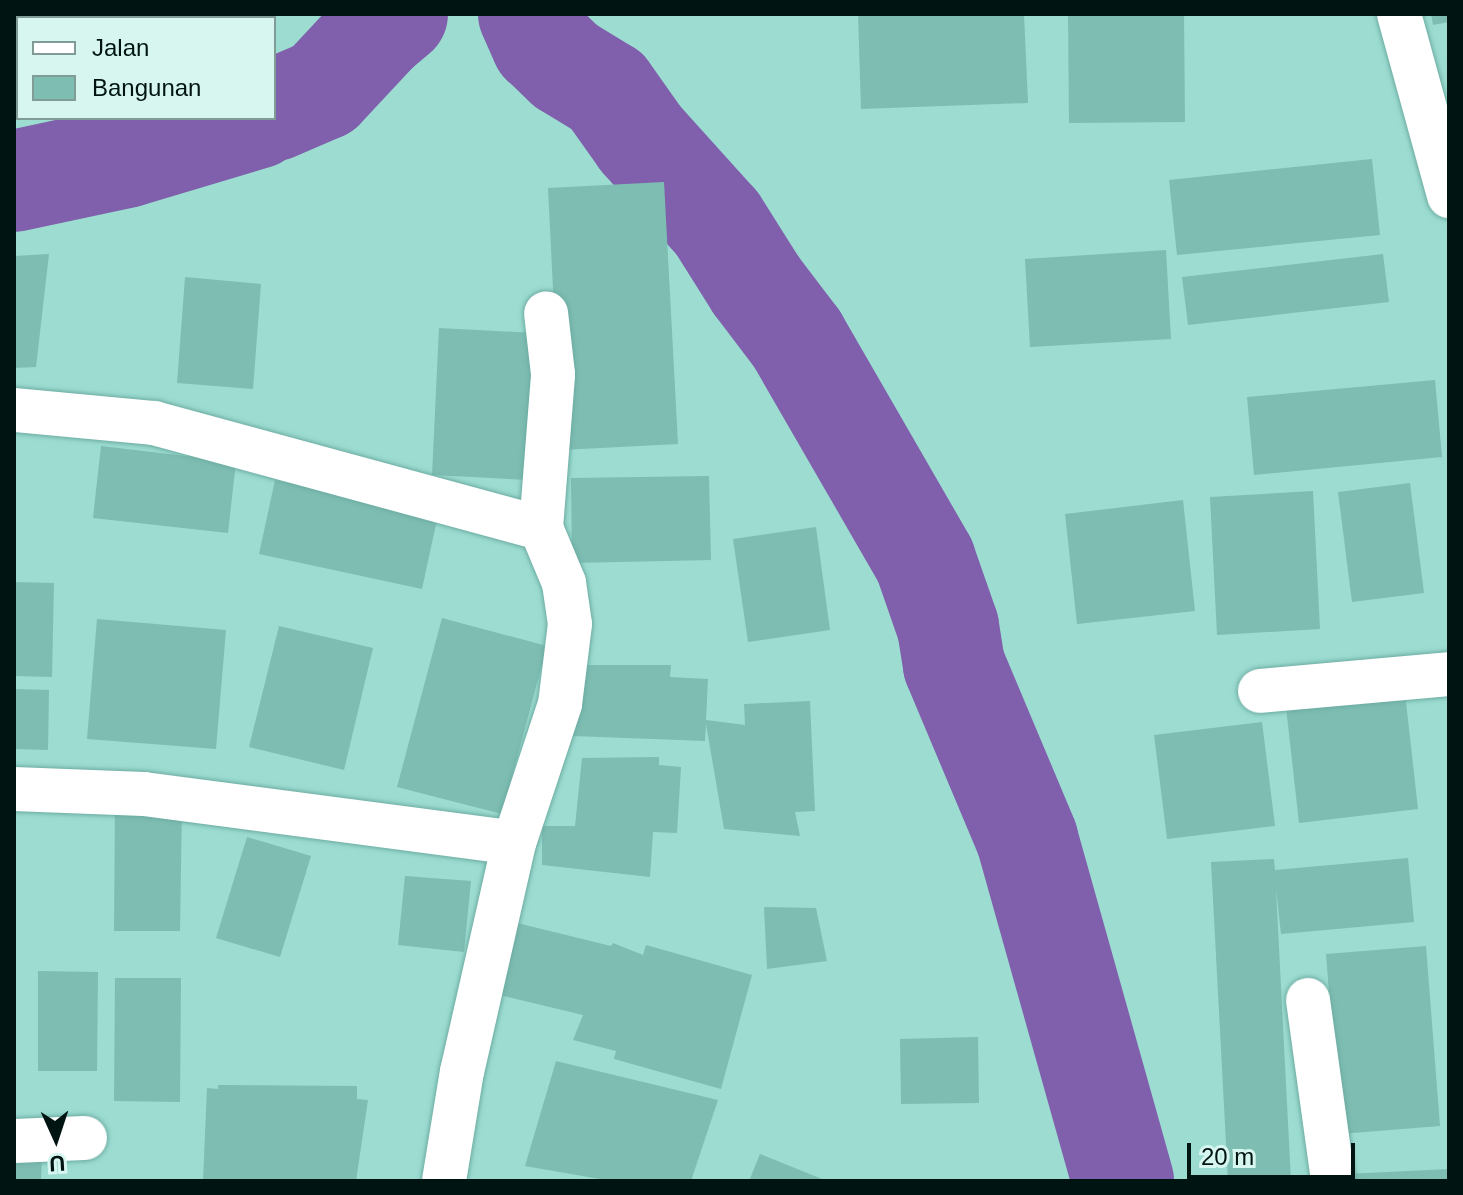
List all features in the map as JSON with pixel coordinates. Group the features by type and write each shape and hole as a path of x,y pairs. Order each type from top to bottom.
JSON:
{"street":[{"path":"1399,14 1449,196"},
{"path":"444,1181 462,1071 514,843 560,704 570,624 564,583 541,528 553,374 546,313"},
{"path":"14,410 154,423 541,528"},
{"path":"1260,691 1449,674"},
{"path":"14,789 144,794 514,843"},
{"path":"1308,1000 1333,1181"},
{"path":"14,1141 85,1138"}],"building":[{"path":"858,14 1024,14 1028,103 861,109"},
{"path":"1068,14 1184,14 1185,122 1069,123"},
{"path":"1431,14 1449,14 1449,22 1433,25"},
{"path":"1372,159 1380,235 1177,255 1169,180"},
{"path":"664,182 678,444 561,450 548,188"},
{"path":"1166,250 1171,339 1030,347 1025,259"},
{"path":"49,254 36,367 14,368 14,256"},
{"path":"1383,254 1389,302 1188,325 1182,277"},
{"path":"185,277 261,284 253,389 177,383"},
{"path":"439,328 535,333 527,480 432,475"},
{"path":"1435,380 1442,457 1254,475 1247,397"},
{"path":"101,446 236,462 228,533 93,518"},
{"path":"709,476 711,560 572,563 571,478"},
{"path":"275,480 438,515 422,589 259,554"},
{"path":"1410,483 1424,593 1352,602 1338,492"},
{"path":"1313,491 1320,629 1217,635 1210,497"},
{"path":"1183,500 1195,611 1077,624 1065,514"},
{"path":"816,527 830,630 748,642 733,539"},
{"path":"14,582 54,583 52,677 14,676"},
{"path":"442,618 547,646 502,814 397,787"},
{"path":"97,619 226,630 216,749 87,739"},
{"path":"279,626 373,648 344,770 249,747"},
{"path":"577,665 671,665 670,677 708,679 706,720 745,725 744,704 810,701 815,811 795,812 800,836 724,829 706,724 705,741 573,736"},
{"path":"14,689 49,690 48,750 14,749"},
{"path":"1405,693 1418,809 1299,823 1286,707"},
{"path":"1262,722 1275,826 1167,839 1154,735"},
{"path":"659,757 659,765 681,767 677,833 653,832 650,877 542,865 542,826 575,826 582,758"},
{"path":"115,802 182,803 180,931 114,931"},
{"path":"247,837 311,856 280,957 216,938"},
{"path":"1408,858 1414,922 1281,934 1276,889 1291,1181 1228,1181 1211,862 1274,859 1275,870"},
{"path":"405,876 471,881 464,952 398,945"},
{"path":"764,907 816,908 827,961 767,969"},
{"path":"501,919 611,946 613,943 643,955 646,945 752,975 721,1089 614,1059 616,1051 573,1040 583,1015 483,991"},
{"path":"1426,946 1440,1126 1340,1134 1326,954"},
{"path":"38,971 98,972 97,1071 38,1071"},
{"path":"115,978 181,978 180,1102 114,1101"},
{"path":"978,1037 979,1103 901,1104 900,1039"},
{"path":"556,1061 718,1100 691,1181 611,1181 525,1166"},
{"path":"218,1085 357,1086 357,1099 368,1100 356,1181 203,1181 207,1088 218,1089"},
{"path":"760,1154 827,1181 749,1181"},
{"path":"14,1156 42,1156 41,1181 14,1181"},
{"path":"1449,1169 1449,1181 1346,1181 1346,1174"}],"waterway":[{"path":"276,109 323,89 397,14"},
{"path":"529,14 542,43 566,66 607,91 641,139 717,223 756,285 797,339 925,561 948,627 954,665 1027,839 1123,1181"},
{"path":"14,181 126,157 249,120"}]}
